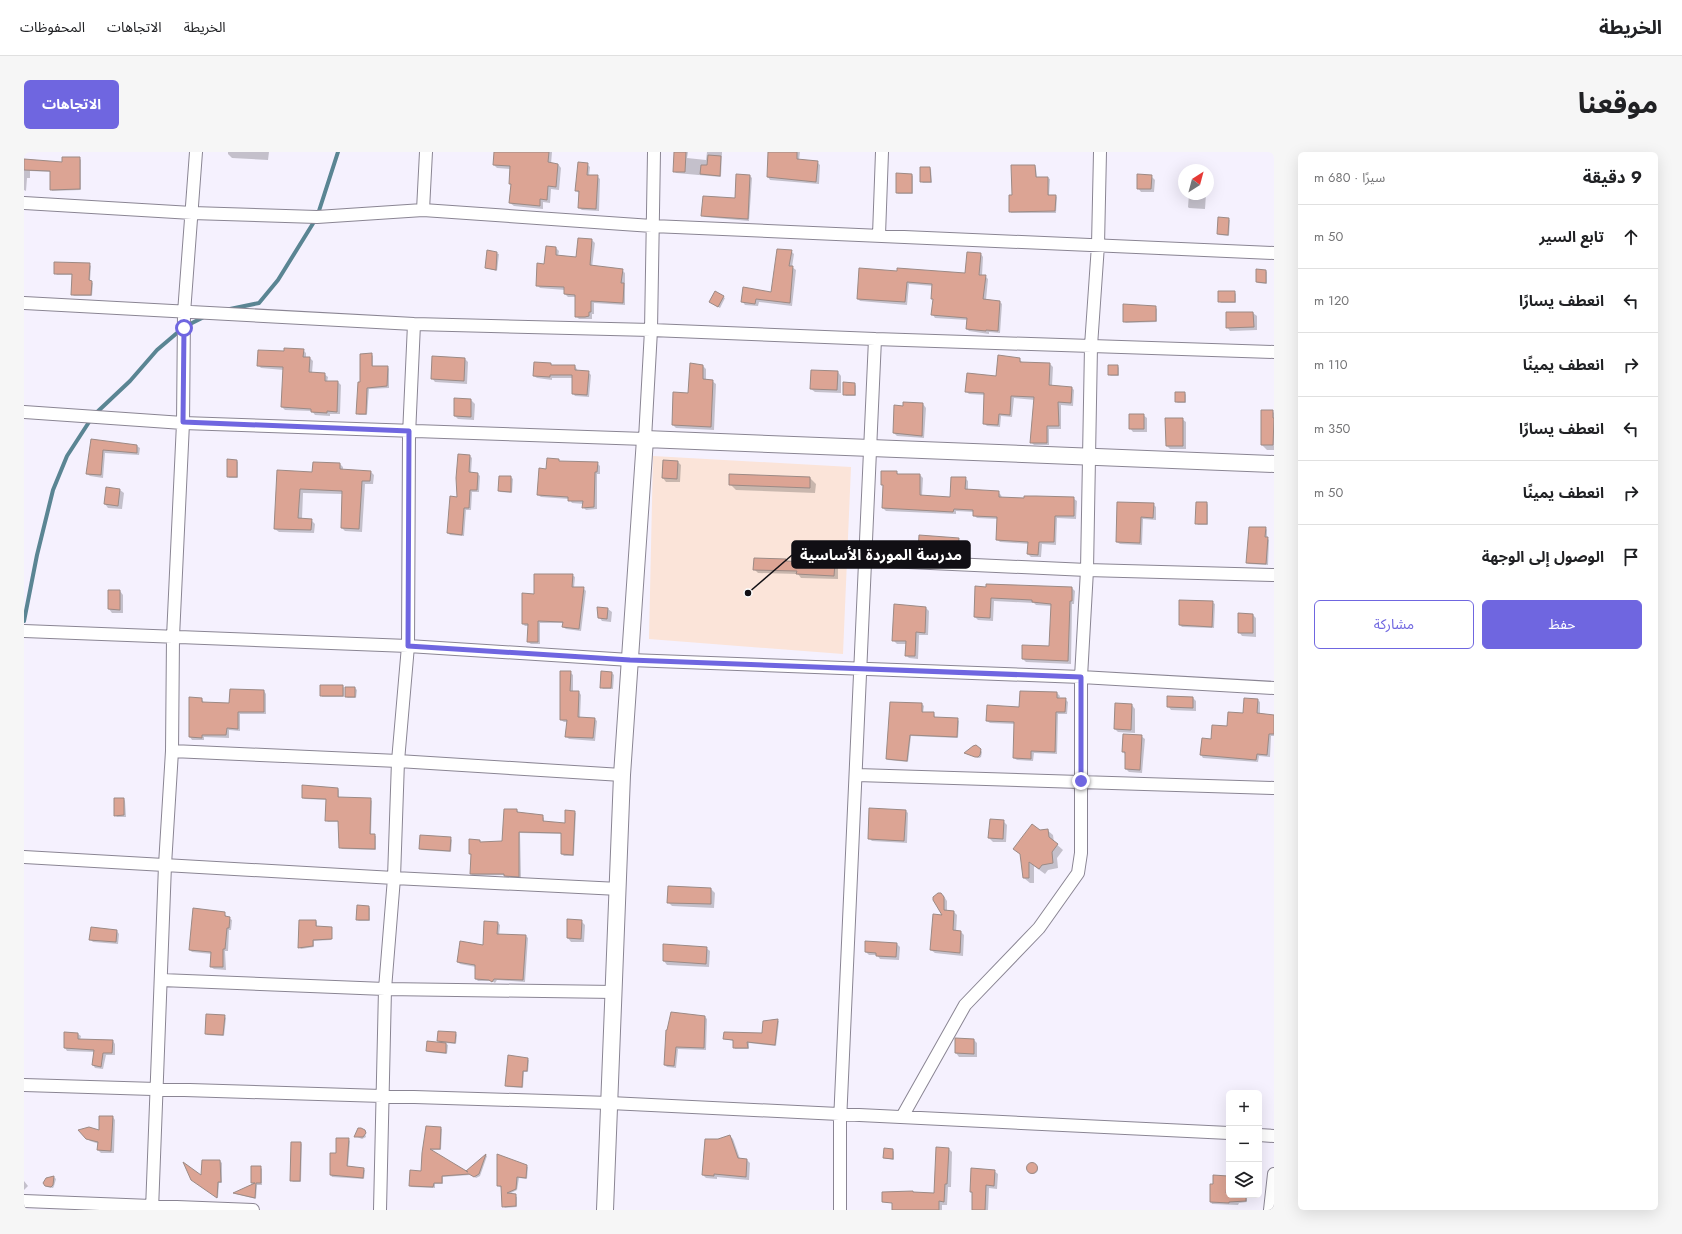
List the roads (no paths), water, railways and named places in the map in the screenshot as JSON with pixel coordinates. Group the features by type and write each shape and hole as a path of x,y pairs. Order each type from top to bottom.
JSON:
{"main road":[{"path":"605,1210 615,992 622,775 645,439 1274,464"}],"street":[{"path":"152,1208 162,980 164,865 172,751 173,637 183,422 184,313 196,152"},
{"path":"422,210 426,152"},
{"path":"24,412 183,422 645,439 651,330 654,152"},
{"path":"879,235 882,152"},
{"path":"902,1117 965,1005 1039,928 1078,873 1081,853 1081,677 1087,570 1091,346 1098,245 1100,152"},
{"path":"24,203 192,213 317,217 422,210 652,226 1274,253"},
{"path":"24,303 184,313 414,324 651,330 875,340 1274,352"},
{"path":"380,1210 385,989 394,878 398,761 408,646 409,431 414,324"},
{"path":"840,1210 840,1114 875,340"},
{"path":"865,560 1087,570 1274,575"},
{"path":"24,631 408,646 630,660 1081,677 1274,688"},
{"path":"172,751 398,761 622,775"},
{"path":"856,774 1274,788"},
{"path":"24,857 619,889"},
{"path":"162,980 385,989 615,992"},
{"path":"24,1085 610,1103 1226,1133"},
{"path":"1262,1135 1274,1136"},
{"path":"1270,1210 1274,1174"},
{"path":"24,1201 152,1208 253,1210"}],"waterway":[{"path":"230,309 259,303 278,280 317,217 338,152"},
{"path":"95,414 130,381 157,350 184,327 204,317"},
{"path":"24,621 37,555 53,490 67,456 91,419"}],"place":[{"name":"مدرسة الموردة الأساسية","path":"748,593"}]}
